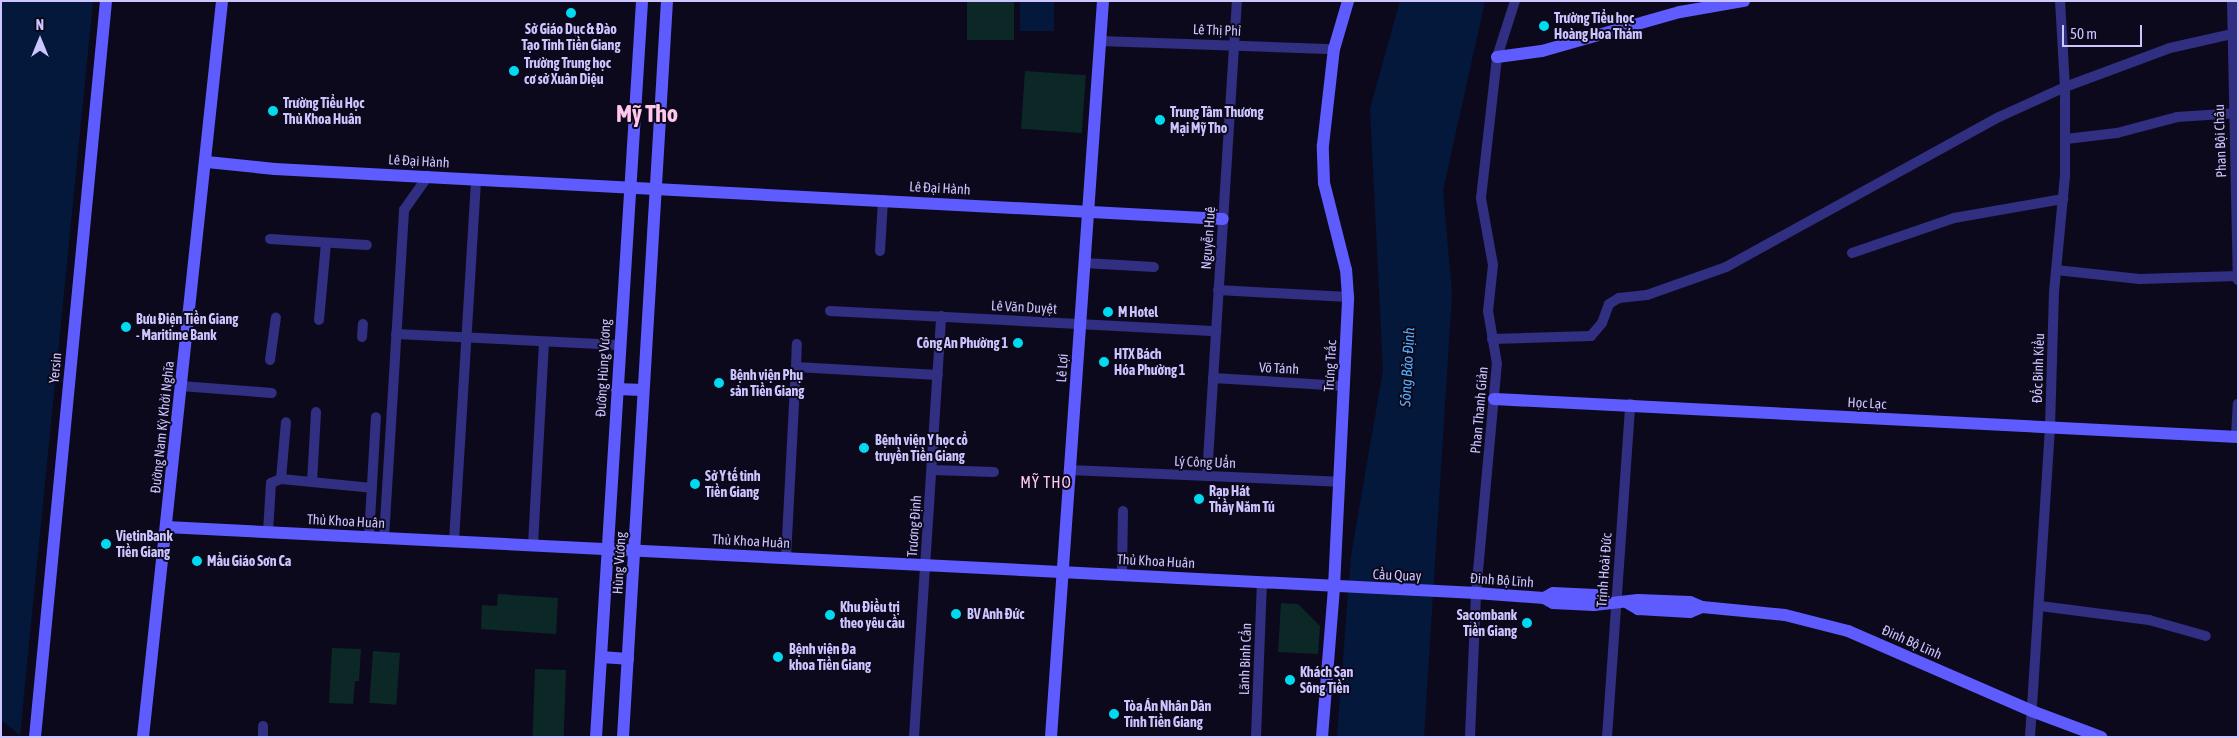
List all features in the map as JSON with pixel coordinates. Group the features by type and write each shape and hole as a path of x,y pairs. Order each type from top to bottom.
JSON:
{"main road":[{"name":"Yersin","path":"35,737 106,1"},
{"name":"Đường Nam Kỳ Khởi Nghĩa","path":"143,737 200,197 207,162 222,1"},
{"name":"Đường Hùng Vương","path":"596,737 642,1"},
{"path":"617,389 643,390 667,1"},
{"name":"Lê Lợi","path":"1050,737 1103,1"},
{"name":"Trưng Trắc","path":"1322,737 1338,588 1339,482 1348,297 1346,270 1324,183 1326,98 1334,49 1348,1"},
{"path":"1496,57 1542,52 1680,12 1744,1"},
{"name":"Lê Đại Hành","path":"207,162 476,179 656,187 1223,219"},
{"name":"Hùng Vương","path":"623,737 643,390"},
{"name":"Học Lạc","path":"1494,398 2237,437"},
{"name":"Thủ Khoa Huân","path":"166,527 1122,574 1338,588"},
{"name":"Cầu Quay","path":"1338,588 1459,593"},
{"name":"Đinh Bộ Lĩnh","path":"1459,593 1544,598 1553,603 1594,605 1602,602 1622,603 1638,609 1690,612 1702,607 1786,615 1848,631 2032,711 2101,737"},
{"path":"601,657 628,659"}],"street":[{"name":"Nguyễn Huệ","path":"1207,476 1237,1"},
{"name":"Phan Thanh Giản","path":"1470,737 1476,593 1497,364 1488,311 1493,265 1480,198 1496,57 1515,1"},
{"name":"Đốc Binh Kiều","path":"2030,737 2040,606 2056,270 2063,199 2066,139 2066,87 2060,1"},
{"name":"Phan Bội Châu","path":"2232,1 2238,280"},
{"path":"1492,339 1591,336 1602,324 1609,304 1619,298 1647,295 1726,267 1975,130 2066,87 2170,48 2232,34"},
{"name":"Lê Thị Phỉ","path":"1100,41 1234,44 1334,49"},
{"path":"2066,139 2117,133 2177,117 2235,113"},
{"path":"384,538 404,210 428,176"},
{"path":"454,541 468,338 476,179"},
{"path":"1852,253 1954,218 2063,199"},
{"path":"880,252 884,200"},
{"path":"270,239 367,245"},
{"path":"319,320 326,243"},
{"path":"1084,263 1154,267"},
{"path":"2056,270 2140,279 2238,276"},
{"path":"1218,290 1348,297"},
{"name":"Lê Văn Duyệt","path":"830,310 1216,331"},
{"name":"Trương Định","path":"914,737 941,316"},
{"path":"270,360 276,317"},
{"path":"362,337 363,324"},
{"path":"396,334 620,346"},
{"path":"533,544 544,342"},
{"path":"786,557 797,344"},
{"path":"796,367 938,375"},
{"name":"Võ Tánh","path":"1213,378 1344,386"},
{"path":"181,386 272,393"},
{"name":"Trịnh Hoài Đức","path":"1607,737 1622,603 1630,404"},
{"path":"2237,437 2238,404"},
{"path":"312,482 316,412"},
{"path":"370,537 376,417"},
{"path":"281,479 286,422"},
{"path":"932,470 994,472"},
{"name":"Lý Công Uẩn","path":"1070,470 1339,482"},
{"path":"268,532 271,483 281,479 372,488"},
{"path":"1122,574 1123,511"},
{"name":"Lãnh Binh Cẩn","path":"1256,737 1262,583"},
{"path":"2040,606 2149,620 2206,636"}],"green space":[{"path":"967,1 1014,1 1014,40 967,40"},
{"path":"1025,71 1086,75 1082,133 1021,129"},
{"path":"498,594 558,598 556,634 481,629 482,605 497,606"},
{"path":"1281,603 1298,604 1320,626 1318,654 1278,652"},
{"path":"332,648 361,649 359,681 355,681 353,704 329,703"},
{"path":"373,651 400,653 396,705 369,703"},
{"path":"535,669 566,670 564,737 533,737"}],"water":[{"path":"1,1 93,1 20,735 1,720"},
{"path":"1020,1 1054,1 1054,31 1020,31"},
{"name":"Sông Bảo Định","path":"1400,1 1485,1 1443,190 1452,294 1424,737 1337,737 1351,556 1383,370 1370,109"}],"place":[{"name":"Sở Giáo Dục & Đào Tạo Tỉnh Tiền Giang","path":"571,13"},
{"name":"Trường Tiểu học Hoàng Hoa Thám","path":"1544,26"},
{"name":"Trường Trung học cơ sở Xuân Diệu","path":"514,71"},
{"name":"Trường Tiểu Học Thủ Khoa Huân","path":"273,111"},
{"name":"Trung Tâm Thương Mại Mỹ Tho","path":"1160,120"},
{"name":"M Hotel","path":"1108,312"},
{"name":"Bưu Điện Tiền Giang - Maritime Bank","path":"126,327"},
{"name":"Công An Phường 1","path":"1018,343"},
{"name":"HTX Bách Hóa Phường 1","path":"1104,362"},
{"name":"Bệnh viện Phụ sản Tiền Giang","path":"719,383"},
{"name":"Bệnh viện Y học cổ truyền Tiền Giang","path":"864,448"},
{"name":"Sở Y tế tỉnh Tiền Giang","path":"695,484"},
{"name":"Rạp Hát Thầy Năm Tú","path":"1199,499"},
{"name":"VietinBank Tiền Giang","path":"106,544"},
{"name":"Mẩu Giáo Sơn Ca","path":"197,561"},
{"name":"BV Anh Đức","path":"956,614"},
{"name":"Khu Điều trị theo yêu cầu","path":"830,615"},
{"name":"Sacombank Tiền Giang","path":"1527,623"},
{"name":"Bệnh viện Đa khoa Tiền Giang","path":"778,657"},
{"name":"Khách Sạn Sông Tiền","path":"1290,680"},
{"name":"Tòa Án Nhân Dân Tỉnh Tiền Giang","path":"1114,714"}],"district":[{"name":"Mỹ Tho","path":"647,114"},
{"name":"MỸ THO","path":"1046,482"}]}
